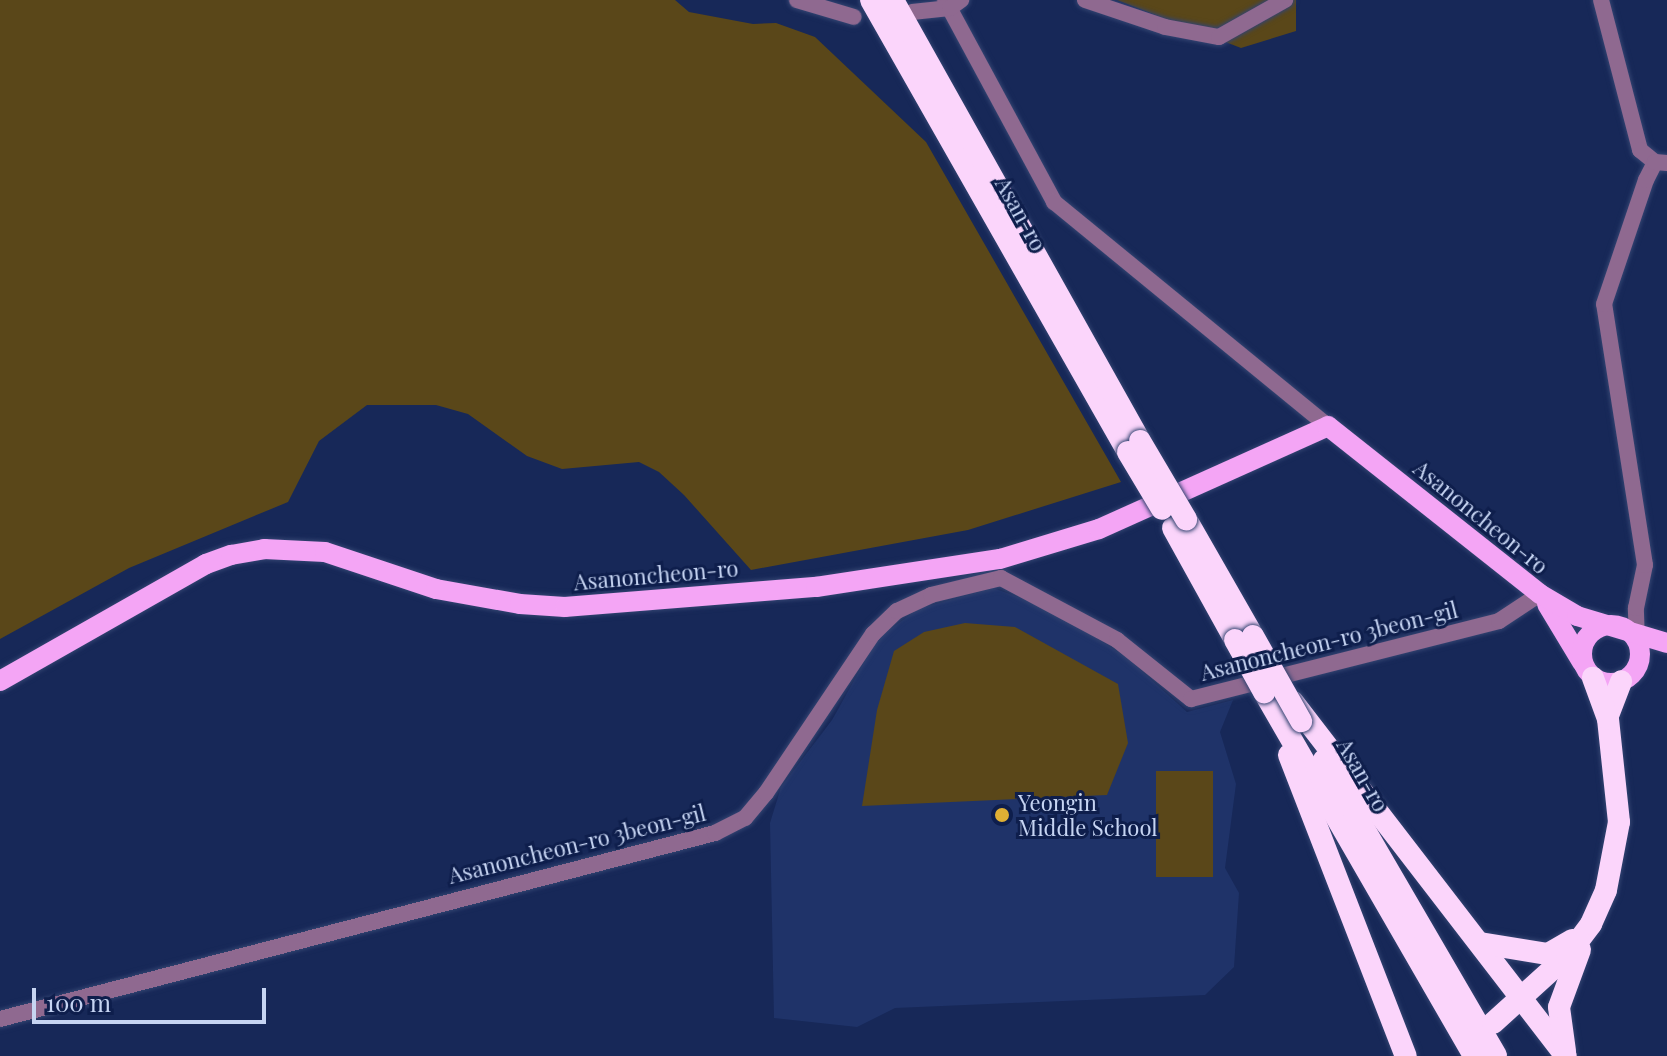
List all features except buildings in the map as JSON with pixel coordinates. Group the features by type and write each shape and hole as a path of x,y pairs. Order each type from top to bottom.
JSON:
{"highway":[{"name":"Asan-ro","path":"871,0 1179,523 1292,723 1496,1056"},
{"name":"Asan-ro","path":"893,0 1134,446"},
{"path":"1588,670 1608,719"},
{"path":"1566,1056 1559,1007 1609,878 1619,822 1609,703 1628,676"},
{"name":"Asan-ro","path":"1292,723 1461,1055"},
{"path":"1292,723 1480,943 1566,1056"},
{"path":"1292,723 1406,1056"},
{"path":"1480,943 1548,954 1563,948 1591,924"},
{"path":"1493,1023 1567,956 1591,924"}],"main road":[{"name":"Asanoncheon-ro","path":"0,681 206,564 264,549 325,552 436,589 565,607 816,587 999,568 1099,529 1328,426 1540,594 1577,616 1615,626"},
{"path":"1540,594 1588,670 1628,676 1667,650"},
{"path":"1588,670 1589,635 1615,626 1636,637 1667,643"},
{"path":"1628,676 1636,637"}],"street":[{"path":"797,0 854,17"},
{"path":"1085,0 1165,27 1219,37 1285,0"},
{"path":"1601,0 1640,150 1661,162 1604,304 1645,565 1636,608 1636,637"},
{"name":"Asanoncheon-ro","path":"912,12 952,3 1054,202 1328,426"},
{"name":"Asanoncheon-ro 3beon-gil","path":"0,1019 715,833 745,818 766,793 873,634 897,611 999,568 1117,640 1191,699 1499,621 1540,594"},
{"path":"1615,626 1636,608"}],"shaded area":[{"path":"0,0 675,0 689,12 753,24 776,23 815,37 926,142 1121,482 968,530 751,570 684,495 659,472 639,462 562,469 527,456 468,414 436,405 367,405 319,441 288,502 129,568 0,639"},
{"path":"1117,0 1296,0 1296,31 1241,48"},
{"name":"Yeongin Middle School","path":"993,588 1049,608 1126,657 1187,712 1233,700 1220,732 1236,784 1225,868 1239,893 1234,967 1205,995 895,1008 857,1027 774,1018 770,823 781,787 832,720 877,639 918,609"},
{"path":"965,623 1015,627 1118,684 1128,743 1107,795 862,806 877,710 894,651 924,632"},
{"path":"1156,771 1213,771 1213,877 1156,877"}],"place":[{"name":"Yeongin Middle School","path":"1002,815"}]}
